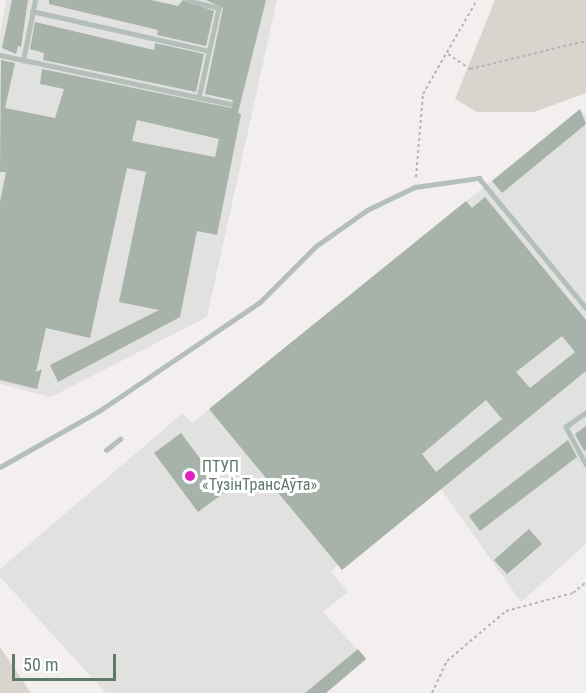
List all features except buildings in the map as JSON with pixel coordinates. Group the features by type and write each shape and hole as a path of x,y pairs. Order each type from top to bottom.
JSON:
{"lane":[{"path":"23,61 35,0"},
{"path":"187,0 219,8 199,98"},
{"path":"33,10 209,51"},
{"path":"0,56 230,104"},
{"path":"0,467 99,411 260,302 333,234 367,210 415,187 479,178 586,308"},
{"path":"586,413 566,427 586,464"},
{"path":"106,450 120,440"}],"path":[{"path":"415,187 423,94 477,0"},
{"path":"448,54 470,69 586,41"},
{"path":"432,693 447,662 506,611 573,593 586,582"}],"shaded area":[{"path":"6,0 277,0 207,317 51,397 0,384 0,32"},
{"path":"495,0 586,0 586,93 534,112 477,112 455,99"},
{"path":"580,109 586,116 586,544 521,602 441,489 342,570 338,565 331,571 348,592 323,612 366,659 326,693 106,693 0,577 0,569 183,413 192,423"},
{"path":"0,647 31,693 0,693"}],"place":[{"name":"ПТУП «ТузінТрансАўта»","path":"190,476"}]}
